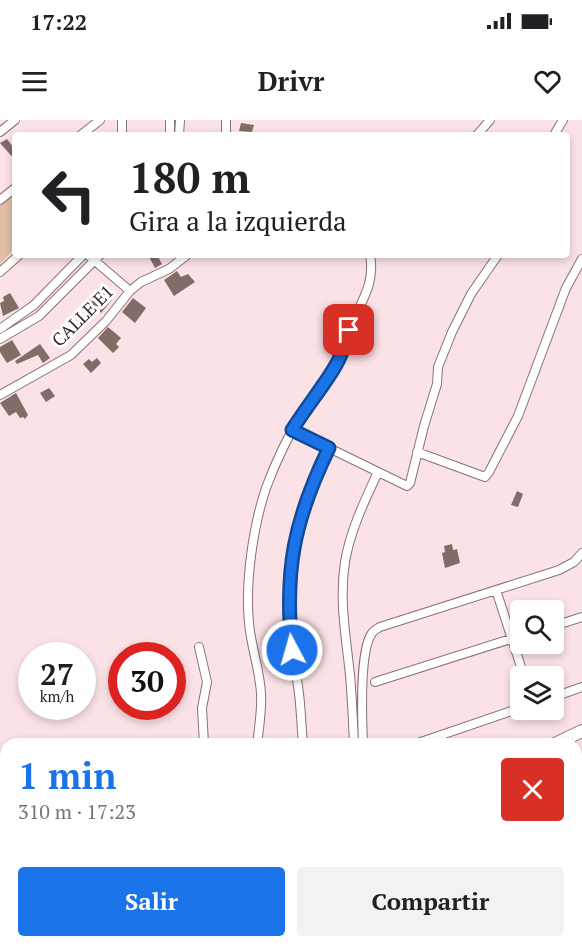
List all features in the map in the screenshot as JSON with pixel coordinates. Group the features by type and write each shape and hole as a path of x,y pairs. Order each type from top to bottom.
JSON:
{"main road":[{"path":"567,738 582,731"}],"street":[{"path":"1,130 15,120"},
{"path":"85,132 100,120"},
{"path":"480,132 490,120"},
{"path":"0,200 12,190"},
{"path":"0,272 16,258"},
{"path":"0,329 34,305 80,258"},
{"path":"0,339 39,316 93,258"},
{"path":"95,258 130,291"},
{"name":"CALLE E1","path":"0,396 71,355 106,321 130,291 141,282 169,269 183,258"},
{"path":"257,738 261,693 249,622 249,576 255,533 266,489 292,430 334,369 369,288 370,258"},
{"path":"292,430 407,486 410,483 437,384 438,367 471,294 496,258"},
{"path":"417,452 485,477 518,416 566,288 582,259"},
{"path":"303,738 298,681 288,614 289,586 293,545 303,506 329,448"},
{"path":"354,738 342,600 345,561 353,531 378,472"},
{"path":"363,738 365,652 372,633 380,627 559,570 574,562 582,553"},
{"path":"496,590 510,624"},
{"path":"564,623 582,617"},
{"path":"375,682 510,640"},
{"path":"199,647 207,682 202,708 204,738"},
{"path":"564,693 582,687"},
{"path":"432,738 510,711"}],"shaded area":[{"path":"12,196 12,252 0,264 0,205"}],"building":[{"path":"241,123 254,125 252,132 239,131"},
{"path":"7,139 12,146 12,157 0,143"},
{"path":"150,258 159,258 162,264 155,268"},
{"path":"177,271 181,277 188,274 195,282 174,296 164,280"},
{"path":"98,288 112,300 101,313 88,300"},
{"path":"10,293 19,308 3,316 0,303 4,301 3,297"},
{"path":"133,298 146,308 135,323 122,312"},
{"path":"108,327 121,338 116,344 119,347 113,353 98,338"},
{"path":"12,340 21,355 7,363 0,352 0,347"},
{"path":"40,344 50,358 43,363 38,355 17,364 15,361"},
{"path":"97,358 101,363 91,373 83,364 89,359 92,362"},
{"path":"49,388 55,396 46,402 40,393"},
{"path":"16,393 28,415 25,419 20,418 16,412 9,416 0,403"},
{"path":"517,491 523,494 518,507 511,505"},
{"path":"452,544 453,550 457,549 460,563 445,568 442,553 445,552 444,546"}],"route":[{"path":"292,650 288,614 293,545 303,506 329,448 292,430 334,369 349,330"}]}
